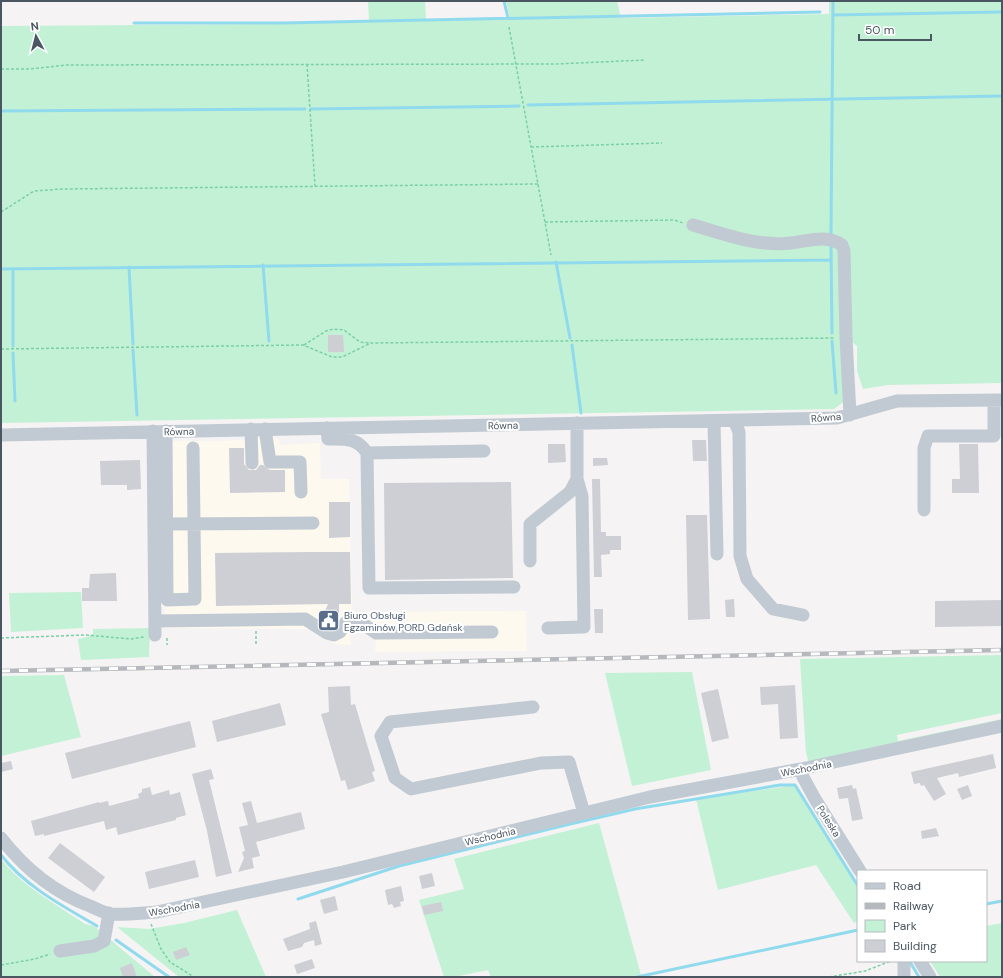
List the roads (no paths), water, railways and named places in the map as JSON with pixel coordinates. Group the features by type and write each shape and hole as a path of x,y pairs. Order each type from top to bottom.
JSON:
{"street":[{"path":"693,225 758,242 775,244 828,238 842,245 844,251 850,415"},
{"path":"924,510 924,448 928,436 998,436 998,400"},
{"name":"Równa","path":"1,435 837,418 897,401 998,400"},
{"path":"734,420 739,432 740,556 747,579 773,609 802,615"},
{"path":"714,421 717,554"},
{"path":"548,628 584,627 582,496 577,478 577,423"},
{"path":"327,428 328,439 349,439 356,441 363,446 367,453 369,588 514,587"},
{"path":"251,429 252,463"},
{"path":"265,429 270,462 300,462 301,492"},
{"path":"160,431 167,524 168,600 195,599 193,448"},
{"path":"150,636 155,621 160,431"},
{"path":"367,453 484,451"},
{"path":"530,561 530,524 570,492 577,478"},
{"path":"167,524 313,523"},
{"path":"155,621 305,619 327,633 334,635 340,632 346,622 359,621 376,633 492,632"},
{"path":"533,706 390,722 381,736 395,778 411,789 541,763 569,762 584,813"},
{"name":"Wschodnia","path":"1,838 24,864 50,887 71,899 109,913 132,914 157,912 343,872 650,797 801,770 1002,726"},
{"name":"Poleska","path":"801,770 803,777 812,793 859,870"},
{"path":"60,951 94,946 104,941 109,913"},
{"path":"904,962 904,977"},
{"path":"921,962 930,977"}],"waterway":[{"path":"504,1 508,18"},
{"path":"831,234 833,1"},
{"path":"134,23 282,23 820,12"},
{"path":"833,15 1001,12"},
{"path":"528,105 1002,96"},
{"path":"311,109 519,106"},
{"path":"1,111 305,109"},
{"path":"831,245 832,333"},
{"path":"1,269 831,260"},
{"path":"556,262 570,338"},
{"path":"263,265 269,341"},
{"path":"129,267 133,344"},
{"path":"13,269 13,346"},
{"path":"832,341 836,393"},
{"path":"572,345 581,413"},
{"path":"133,350 137,415"},
{"path":"13,353 15,401"},
{"path":"298,899 399,866 566,825 635,809 780,785 795,785 857,884"},
{"path":"1,855 33,886 97,926"},
{"path":"987,904 1002,901"},
{"path":"637,977 857,930"},
{"path":"116,940 169,977"},
{"path":"910,962 919,977"}],"railway":[{"path":"1,671 1002,650"}],"place":[{"name":"Biuro Obsługi Egzaminów PORD Gdańsk","path":"329,621"}]}
